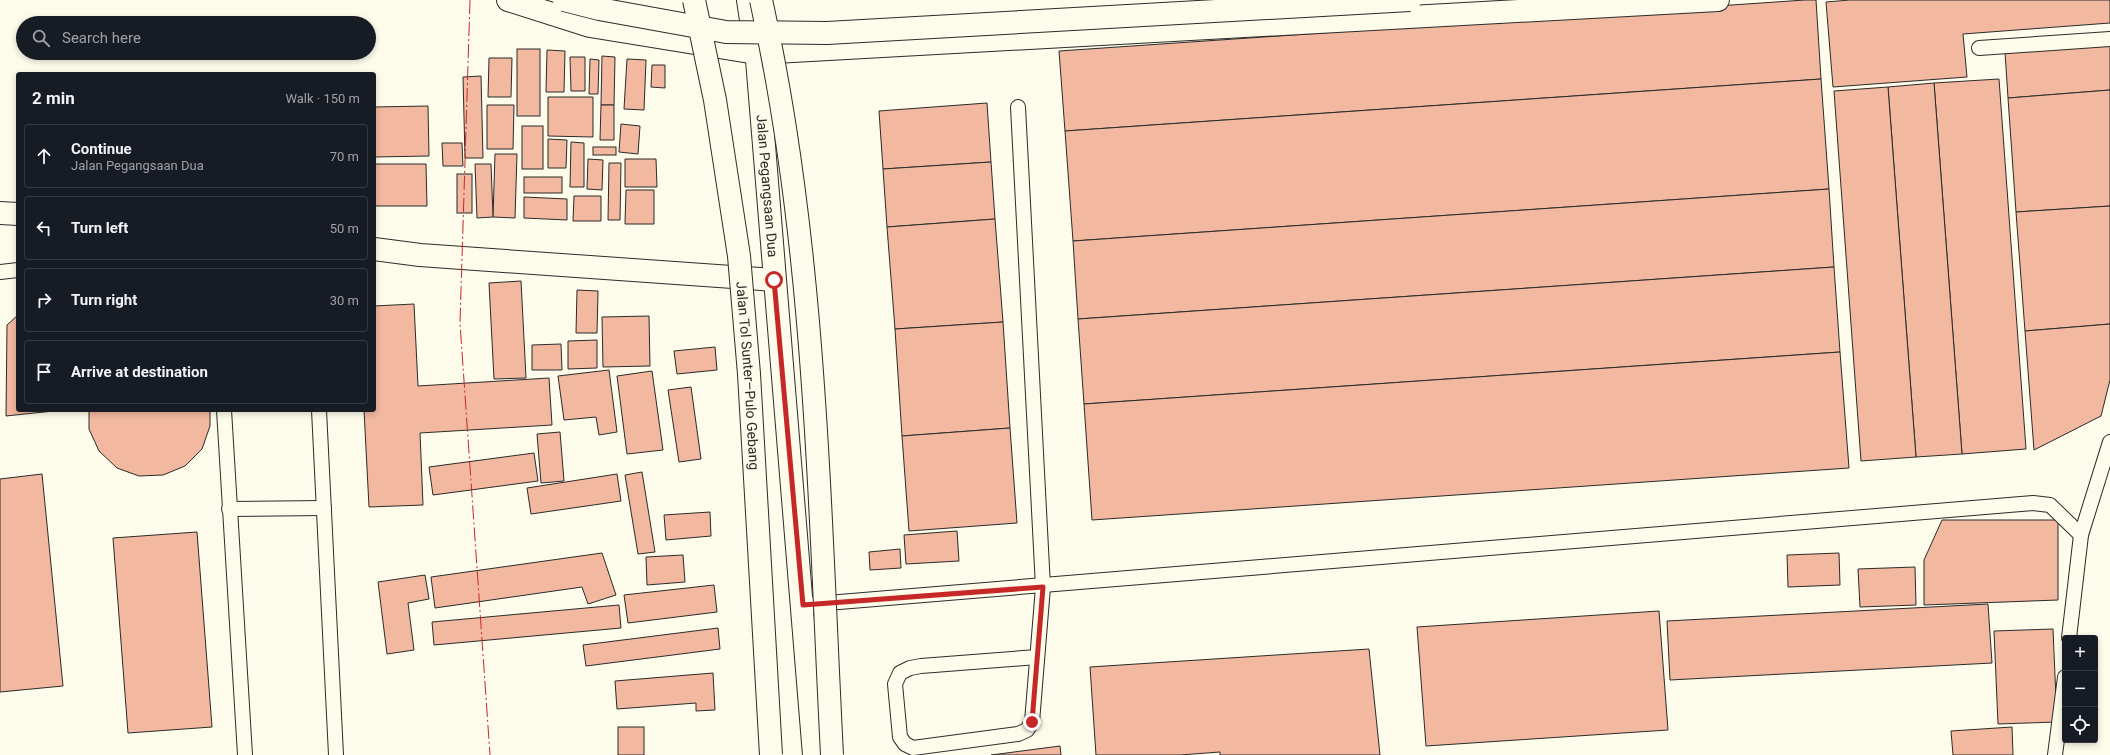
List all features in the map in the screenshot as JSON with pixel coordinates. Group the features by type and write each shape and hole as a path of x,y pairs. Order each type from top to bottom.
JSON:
{"main road":[{"path":"508,0 590,26 756,53 1718,0"},
{"path":"564,0 599,9 726,32 827,33 1410,0"},
{"name":"Jalan Tol Sunter–Pulo Gebang","path":"694,0 715,100 739,256 749,374 771,755"},
{"name":"Jalan Pegangsaan Dua","path":"748,0 756,53 774,280 803,605 814,755"},
{"path":"761,0 781,100 803,277 811,367 832,755"},
{"path":"0,213 16,214"},
{"path":"376,249 420,255 774,280"}],"lane":[{"path":"1979,48 2110,39"},
{"path":"1018,107 1043,587 1038,657 1032,722 1027,730 1018,734 913,748 905,744 900,736 895,684 900,673 910,668 921,666 1038,657"},
{"path":"0,272 16,270"},
{"path":"224,412 245,755"},
{"path":"318,412 336,755"},
{"path":"2069,635 2081,535 2110,442"},
{"path":"803,605 1043,587 2033,503 2050,505 2081,535"},
{"path":"229,509 324,508"},
{"path":"2055,755 2062,700"}],"building":[{"path":"1816,0 1821,79 1065,131 1059,51"},
{"path":"1850,0 2110,0 2110,23 1963,34 1967,77 1833,87 1826,2"},
{"path":"2110,44 2110,90 2008,98 2005,52"},
{"path":"517,49 540,49 540,116 517,116"},
{"path":"547,50 565,51 564,92 546,92"},
{"path":"602,56 615,57 614,105 601,105"},
{"path":"570,57 585,57 585,91 571,91"},
{"path":"489,58 512,58 511,97 488,97"},
{"path":"590,59 599,60 598,94 589,94"},
{"path":"627,59 646,60 644,110 624,109"},
{"path":"652,65 665,65 665,88 651,87"},
{"path":"481,76 483,158 465,158 463,77"},
{"path":"1821,79 1829,189 1073,241 1065,131"},
{"path":"1999,79 2026,449 1962,454 1934,83"},
{"path":"1934,83 1962,454 1916,457 1888,87"},
{"path":"1888,87 1916,457 1861,461 1834,91"},
{"path":"2110,90 2110,206 2016,212 2008,98"},
{"path":"548,97 593,97 593,137 548,136"},
{"path":"987,103 991,162 883,169 879,111"},
{"path":"487,105 514,105 513,149 487,149"},
{"path":"601,105 614,105 614,140 600,140"},
{"path":"428,106 429,156 376,157 376,107"},
{"path":"621,124 640,126 638,154 619,152"},
{"path":"522,126 543,126 543,169 522,169"},
{"path":"548,139 567,140 566,168 548,168"},
{"path":"571,142 584,143 584,187 570,187"},
{"path":"442,143 462,143 463,166 443,166"},
{"path":"593,147 616,147 616,155 593,155"},
{"path":"495,154 517,154 515,218 493,217"},
{"path":"588,159 603,160 602,190 587,189"},
{"path":"625,159 656,159 657,187 625,187"},
{"path":"991,162 995,219 887,227 883,169"},
{"path":"609,163 621,163 620,220 608,220"},
{"path":"376,164 426,164 427,206 376,206"},
{"path":"475,164 491,164 493,217 477,218"},
{"path":"457,174 472,174 472,213 457,213"},
{"path":"524,177 562,177 562,193 524,193"},
{"path":"1829,189 1834,267 1078,319 1073,241"},
{"path":"626,190 654,190 654,224 625,224"},
{"path":"574,196 601,196 601,221 573,221"},
{"path":"524,197 567,199 567,220 524,218"},
{"path":"2110,206 2110,324 2025,331 2016,212"},
{"path":"995,219 1003,322 895,329 887,227"},
{"path":"1834,267 1840,352 1084,404 1078,319"},
{"path":"521,281 526,378 494,379 489,283"},
{"path":"577,290 598,291 597,333 576,333"},
{"path":"414,304 418,386 549,378 552,425 420,433 423,505 369,507 364,412 376,412 376,306"},
{"path":"649,316 650,366 603,367 602,317"},
{"path":"16,317 16,412 44,412 6,416 7,325"},
{"path":"1003,322 1010,428 902,436 895,329"},
{"path":"2110,324 2110,380 2101,416 2034,450 2025,331"},
{"path":"597,340 597,368 568,369 568,341"},
{"path":"561,344 562,370 532,370 532,345"},
{"path":"715,347 717,370 677,374 674,351"},
{"path":"1840,352 1849,468 1092,520 1084,404"},
{"path":"609,370 617,432 599,435 596,417 564,420 558,376"},
{"path":"652,371 663,450 627,454 617,376"},
{"path":"691,387 701,459 679,462 668,390"},
{"path":"89,412 210,412 210,426 202,449 185,466 163,475 139,476 117,468 99,451 89,429"},
{"path":"1010,428 1017,523 909,531 902,436"},
{"path":"560,432 564,481 541,483 537,434"},
{"path":"534,453 538,481 433,495 429,467"},
{"path":"642,472 655,552 638,554 625,475"},
{"path":"42,474 63,686 0,692 0,479"},
{"path":"617,474 621,501 531,514 527,488"},
{"path":"710,512 711,536 666,540 664,515"},
{"path":"1942,520 2058,520 2058,600 1924,605 1924,560"},
{"path":"957,531 959,561 906,564 904,535"},
{"path":"197,532 212,727 128,733 113,538"},
{"path":"900,549 901,568 870,570 869,552"},
{"path":"602,553 616,595 588,604 582,587 435,608 431,577"},
{"path":"1839,553 1840,585 1788,587 1787,555"},
{"path":"683,555 685,582 647,585 646,557"},
{"path":"1915,567 1916,605 1860,607 1858,569"},
{"path":"425,575 429,599 408,603 414,650 387,654 378,582"},
{"path":"714,585 717,612 628,623 624,595"},
{"path":"1988,604 1992,663 1670,680 1667,621"},
{"path":"619,605 621,628 434,645 432,622"},
{"path":"1659,611 1668,730 1426,746 1417,627"},
{"path":"718,628 720,649 586,666 583,645"},
{"path":"2053,629 2057,722 1998,724 1994,631"},
{"path":"1369,649 1380,755 1220,755 1220,752 1180,755 1096,755 1090,667"},
{"path":"713,673 715,710 696,711 696,703 617,709 615,681"},
{"path":"618,727 644,727 644,755 618,755"},
{"path":"2012,727 2013,755 1953,755 1951,731"},
{"path":"1060,746 1061,755 991,755"}],"power":[{"path":"470,0 460,323 490,755"}],"route":[{"path":"774,280 803,605 1043,587 1032,722"}]}
